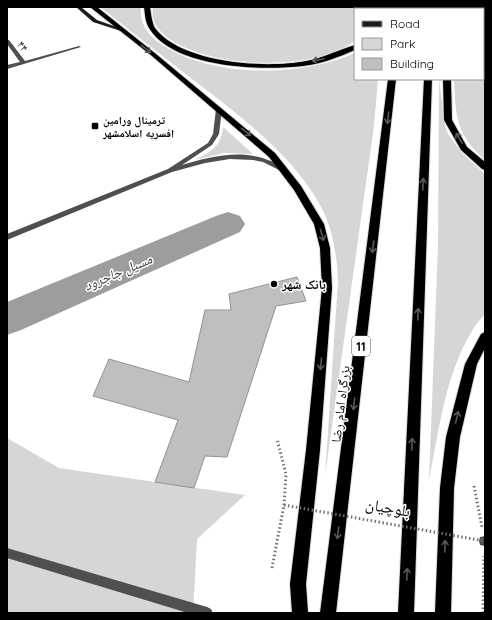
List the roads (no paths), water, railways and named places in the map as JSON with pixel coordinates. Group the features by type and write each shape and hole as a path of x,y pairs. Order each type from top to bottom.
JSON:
{"highway":[{"path":"93,7 219,109 272,155 298,188 319,224 325,248 327,288 313,450 298,584 300,613"},
{"path":"147,7 146,15 149,24 154,33 164,42 190,54 221,62 265,66 303,64 324,59 354,47"},
{"name":"بزرگراه امام رضا","path":"328,613 392,80"},
{"path":"406,613 428,80"},
{"path":"447,80 448,120 464,148 485,167"},
{"path":"443,613 447,488 453,437 471,364 485,337"}],"main road":[{"path":"78,7 95,21 123,30"}],"street":[{"name":"۴۴","path":"7,41 23,62"},
{"path":"7,67 79,47"},
{"path":"170,170 210,144 216,134 219,109"},
{"path":"7,237 170,170 230,157 256,158 285,171"},
{"path":"7,553 207,613"}],"waterway":[{"name":"مسیل جاجرود","path":"7,319 228,224"}],"place":[{"name":"ترمینال ورامین افسریه اسلامشهر","path":"95,126"},
{"name":"بانک شهر","path":"274,284"}]}
